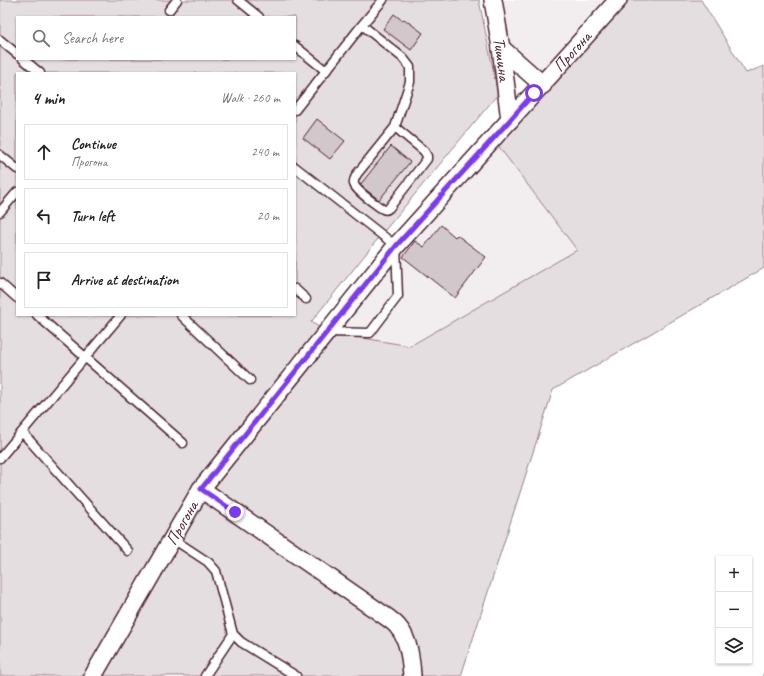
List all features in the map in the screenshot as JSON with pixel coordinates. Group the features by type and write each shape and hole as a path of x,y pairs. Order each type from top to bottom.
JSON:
{"street":[{"name":"Тишина","path":"493,0 510,120"},
{"name":"Прогона","path":"93,676 201,489 396,246 618,0"},
{"path":"501,48 543,84"},
{"path":"201,489 399,627 406,641 411,663 412,676"}],"lane":[{"path":"170,10 177,0"},
{"path":"238,0 258,16"},
{"path":"296,109 382,0"},
{"path":"362,25 403,58 410,67 410,82 395,127 354,179 356,188 384,210 389,208 427,159 424,151 395,127"},
{"path":"0,40 16,53"},
{"path":"296,47 326,71"},
{"path":"24,60 39,72"},
{"path":"0,155 16,168"},
{"path":"296,168 396,246 398,296 370,333 327,332"},
{"path":"0,212 16,193"},
{"path":"0,283 16,297"},
{"path":"296,290 306,299"},
{"path":"38,316 183,442"},
{"path":"0,458 120,316"},
{"path":"182,316 250,380"},
{"path":"22,432 128,551"},
{"path":"173,539 208,562 216,571 233,634 241,642 296,676"},
{"path":"205,676 233,634"}],"shaded area":[{"path":"0,0 479,0 498,94 311,322 327,332 410,346 577,250 493,139 618,0 701,0 746,73 764,66 764,268 553,390 461,676 0,676"},
{"path":"493,0 618,0 543,85 501,48"},
{"path":"493,139 577,250 410,346 327,332"}],"building":[{"path":"394,14 403,21 404,19 423,33 411,50 383,29"},
{"path":"317,119 345,141 330,159 303,138"},
{"path":"391,146 410,162 379,200 360,185"},
{"path":"441,225 455,237 457,235 486,257 455,298 403,257 415,241 424,247"}],"route":[{"path":"235,512 201,489 396,246 534,93"}]}
